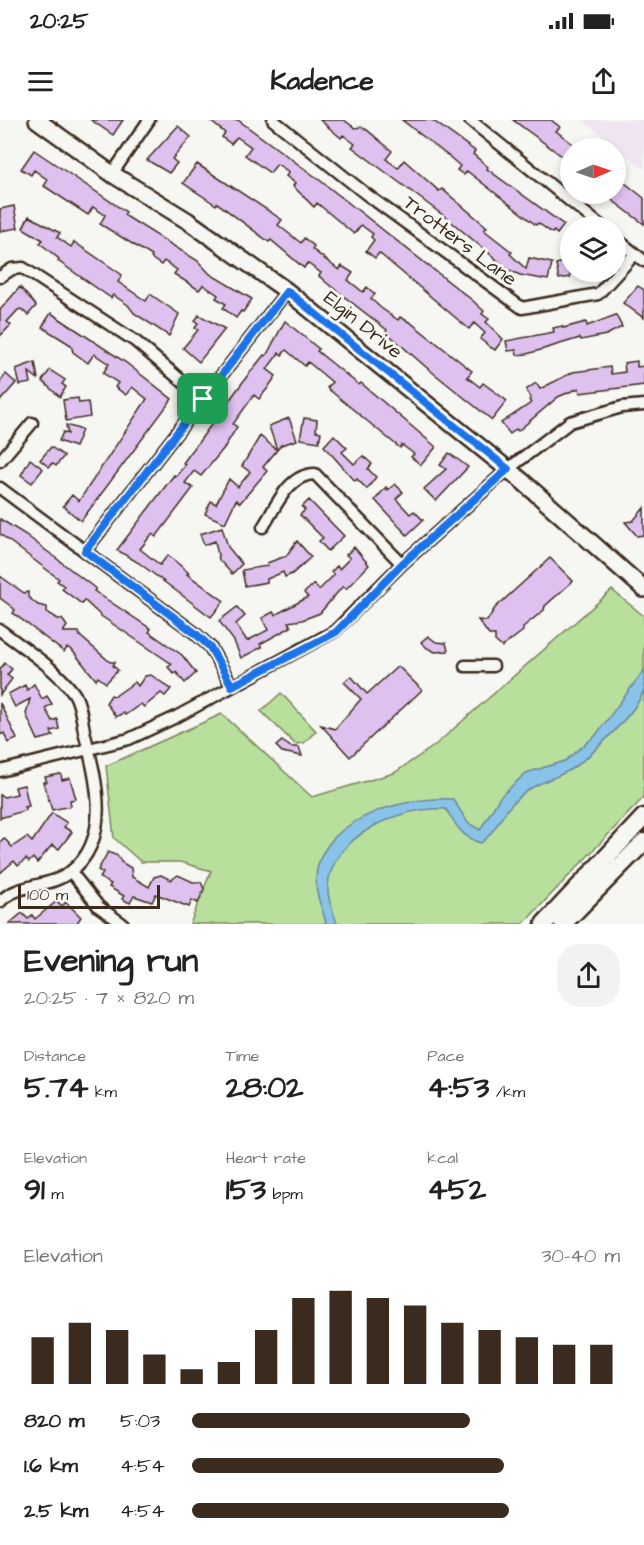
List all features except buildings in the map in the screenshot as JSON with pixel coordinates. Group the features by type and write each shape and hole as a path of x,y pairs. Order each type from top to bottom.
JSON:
{"main road":[{"path":"555,922 644,817"},
{"path":"555,922 644,842"}],"street":[{"name":"Elgin Drive","path":"37,120 112,174 188,221 287,291 508,469 644,589"},
{"path":"112,174 149,120"},
{"name":"Trotters Lane","path":"273,120 366,194 522,308 598,294 634,254"},
{"path":"470,120 589,216"},
{"path":"626,247 644,261"},
{"path":"0,277 12,269 23,268 135,341 203,399"},
{"path":"85,551 287,291"},
{"path":"0,771 129,739 336,632 402,564 508,469 570,422 622,408 644,405"},
{"path":"0,461 32,423"},
{"path":"262,527 293,481 304,474 315,474 402,564"},
{"path":"0,488 195,633 210,647 232,686"},
{"path":"0,630 58,675 75,694 97,788 99,816 91,842 71,872 50,884 4,898 0,902"},
{"path":"465,666 493,666"},
{"path":"71,872 99,907 123,924"}],"shaded area":[{"path":"583,120 644,120 644,169 626,155 626,138 605,138"}],"green space":[{"path":"612,590 644,616 644,797 523,924 190,924 211,871 180,862 141,862 114,838 106,766 222,714 312,797 394,773 434,746"},
{"path":"281,693 316,731 304,743 295,744 261,711"}],"water":[{"path":"644,670 644,689 640,698 611,735 575,767 521,795 510,806 491,834 481,843 469,838 460,830 446,809 410,812 371,828 354,839 341,853 332,870 328,892 337,924 326,924 316,889 319,862 329,843 345,828 365,816 387,808 410,802 453,799 468,823 480,830 500,797 526,773 565,761 596,735"}],"route":[{"path":"287,291 508,469 402,564 336,632 278,660 232,686 210,647 195,633 85,551 203,399 287,291"}]}
